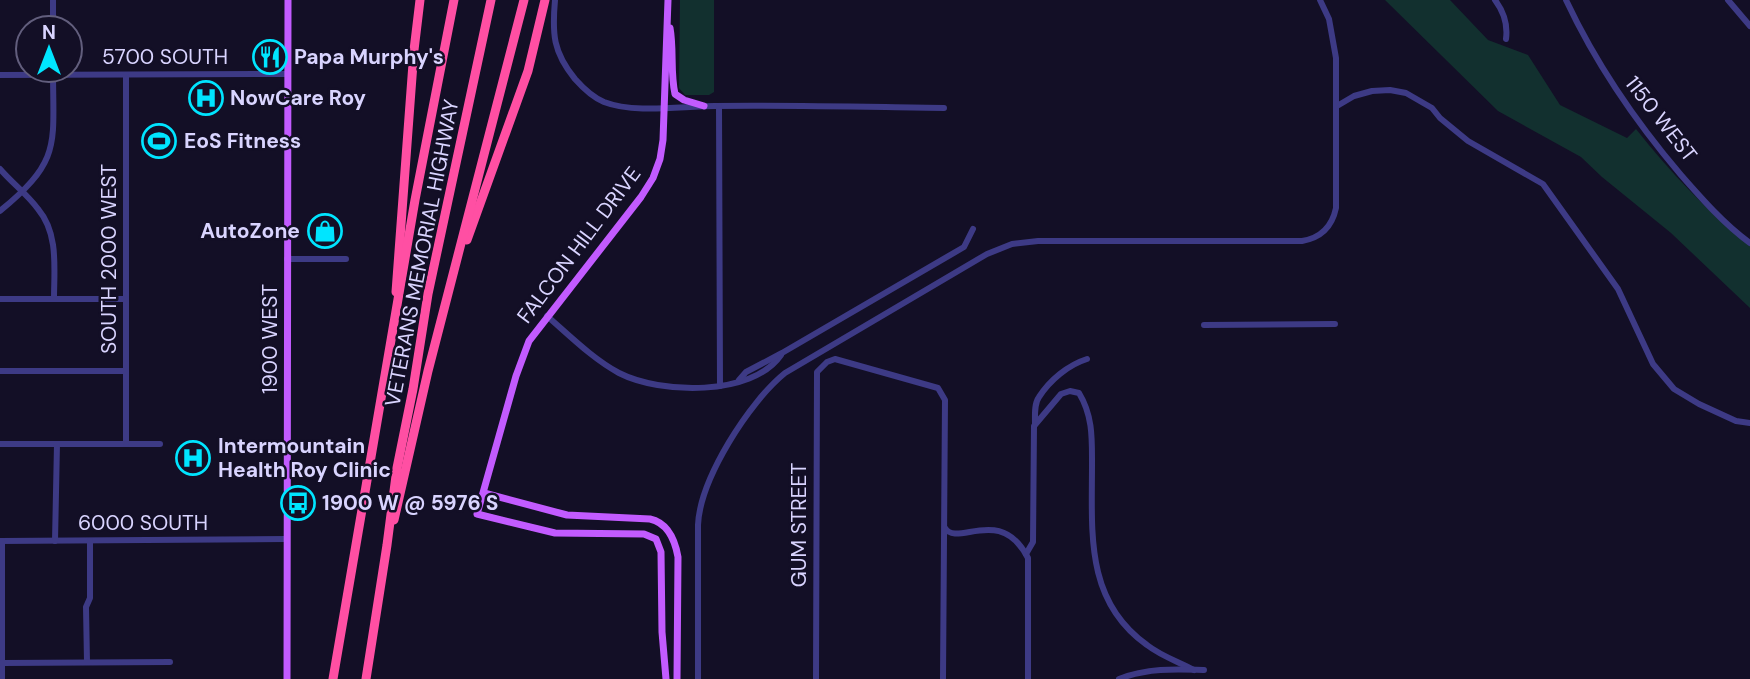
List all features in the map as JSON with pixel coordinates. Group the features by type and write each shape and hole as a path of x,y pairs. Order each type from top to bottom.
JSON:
{"highway":[{"path":"394,326 402,199 420,0"},
{"name":"VETERANS MEMORIAL HIGHWAY","path":"333,679 415,200 454,0"},
{"name":"VETERANS MEMORIAL HIGHWAY","path":"366,679 397,468 428,294 491,0"},
{"path":"387,545 428,371 524,0"},
{"path":"454,271 528,71 545,0"}],"main road":[{"name":"1900 WEST","path":"287,679 288,0"},
{"path":"668,0 667,16 672,39 671,78 675,94 684,100 704,106"},
{"name":"FALCON HILL DRIVE","path":"666,679 662,635 661,552 656,539 644,534 555,533 476,518 516,376 529,341 626,217 653,178 660,159 665,108 667,16"},
{"path":"484,493 567,515 650,519 663,524 674,542 678,557 677,679"}],"street":[{"path":"555,0 553,31 557,51 585,90 604,102 665,108 944,108"},
{"path":"698,679 700,504 744,417 762,393 785,373 1005,246 1038,241 1302,241 1315,237 1328,228 1336,203 1335,48 1329,19 1320,0"},
{"path":"1495,0 1505,17 1506,39"},
{"name":"1150 WEST","path":"1566,0 1613,86 1653,142 1706,203 1750,243"},
{"path":"1728,0 1750,26"},
{"name":"5700 SOUTH","path":"84,73 287,74"},
{"name":"SOUTH 2000 WEST","path":"126,444 127,75"},
{"path":"0,211 36,179 51,151 54,135 53,84"},
{"path":"1337,106 1354,96 1372,91 1406,93 1432,108 1468,141 1543,184 1618,289 1653,364 1674,389 1724,416 1750,423"},
{"path":"719,106 720,386"},
{"path":"0,169 40,211 50,229 54,251 54,299"},
{"path":"547,316 604,364 634,379 660,386 720,386 747,379 770,366 782,353 964,247 973,229"},
{"path":"287,259 346,259"},
{"path":"0,299 126,299"},
{"path":"1204,325 1335,324"},
{"name":"GUM STREET","path":"816,679 817,372 827,362 835,359 938,388 945,400 944,526"},
{"path":"1026,554 1033,542 1035,409 1039,397 1072,364 1087,359"},
{"path":"0,371 126,372"},
{"path":"1034,426 1061,394 1070,391 1079,393 1092,427 1091,537 1093,556 1106,598 1117,617 1148,646 1195,670"},
{"path":"0,444 160,444"},
{"path":"55,541 57,444"},
{"path":"944,526 947,532 953,535 985,528 1002,532 1012,537 1026,554 1028,679"},
{"path":"943,679 944,526"},
{"name":"6000 SOUTH","path":"1,541 287,539"},
{"path":"1,541 2,679"},
{"path":"87,662 86,607 90,598 90,541"},
{"path":"2,663 170,662"},
{"path":"1119,679 1138,672 1204,670"}],"green space":[{"path":"680,0 714,0 714,92 709,95 685,95 679,88"},
{"path":"1385,0 1450,0 1488,40 1528,55 1560,105 1627,138 1636,129 1690,190 1750,246 1750,308 1671,233 1581,157 1498,111"}],"place":[{"name":"Papa Murphy's","path":"270,57"},
{"name":"NowCare Roy","path":"206,98"},
{"name":"EoS Fitness","path":"159,141"},
{"name":"AutoZone","path":"325,231"},
{"name":"Intermountain Health Roy Clinic","path":"193,458"},
{"name":"1900 W @ 5976 S","path":"298,503"}]}
